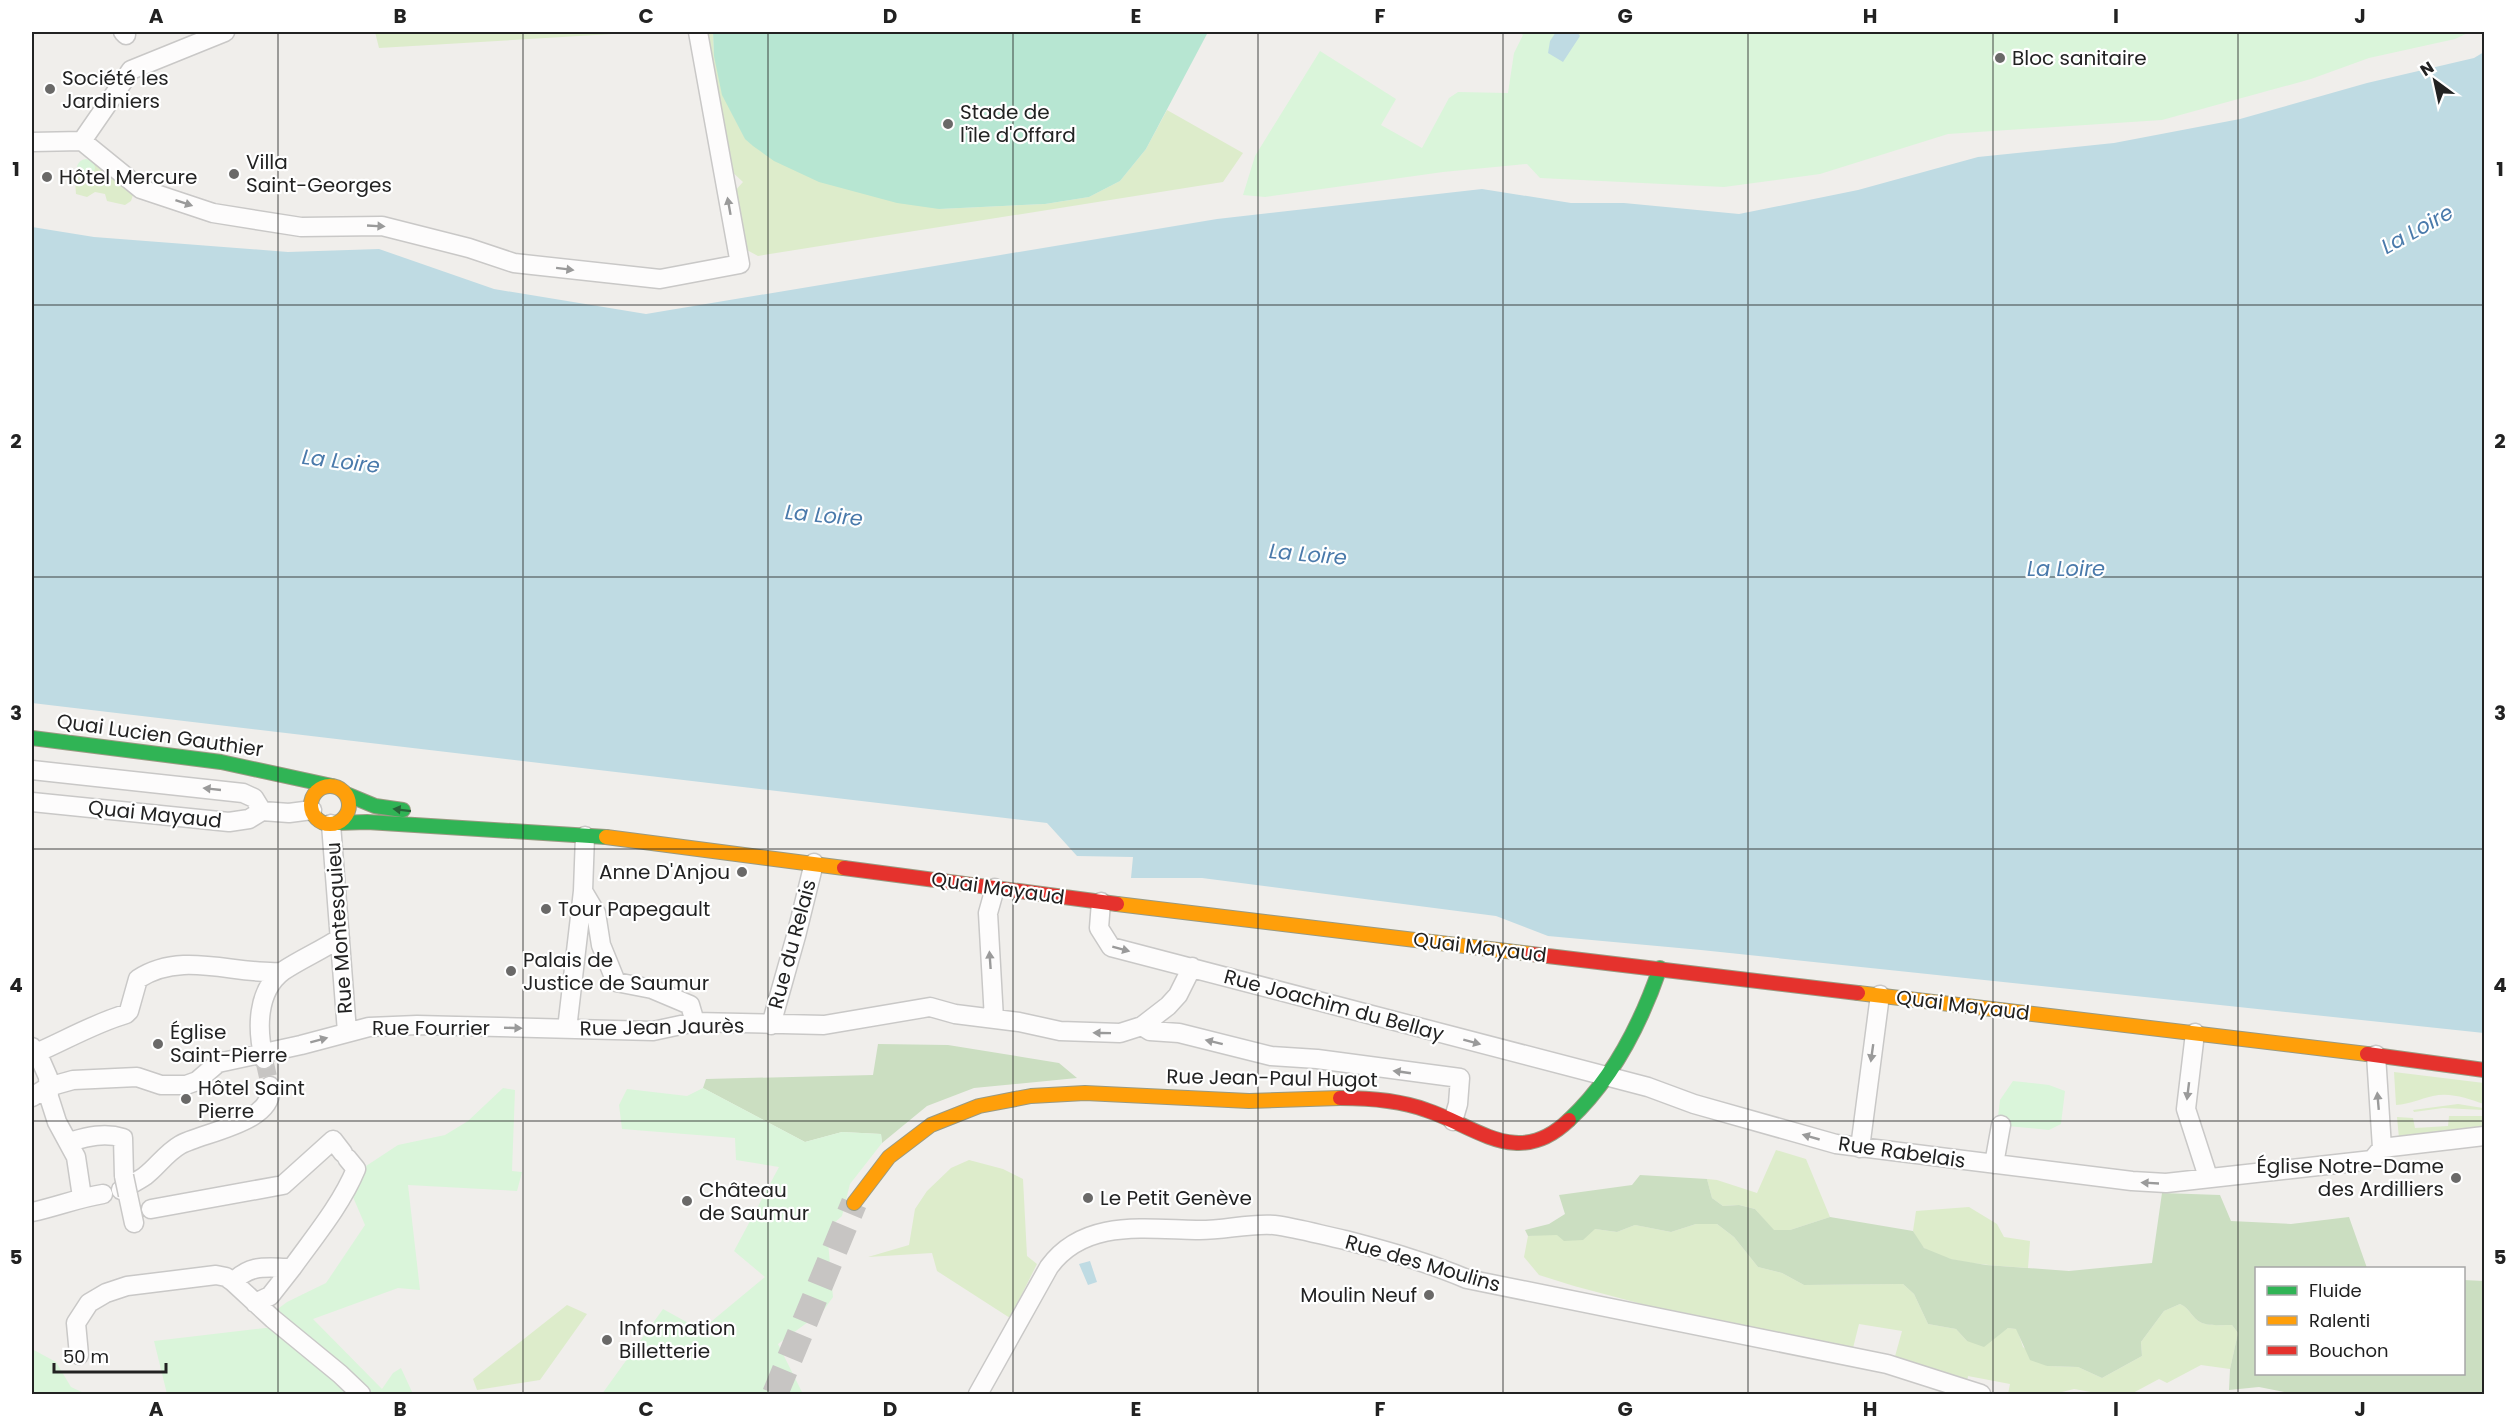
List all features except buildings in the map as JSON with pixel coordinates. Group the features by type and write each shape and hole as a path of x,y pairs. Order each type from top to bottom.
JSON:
{"main road":[{"name":"Quai Lucien Gauthier","path":"32,738 204,759 282,772 332,786"},
{"name":"Quai Lucien Gauthier","path":"282,772 311,806"},
{"path":"332,786 346,794 348,811 334,824 317,819 311,806 316,792 332,786"},
{"name":"Quai Mayaud","path":"346,794 375,806 585,836 814,863 1101,902 2376,1054 2484,1070"},
{"name":"Quai Mayaud","path":"334,824 367,822 460,830 585,836"},
{"name":"Rue Jean-Paul Hugot","path":"854,1203 863,1187 891,1156 931,1125 976,1106 1020,1096 1060,1093 1122,1094 1263,1101 1368,1098 1400,1102 1453,1121 1480,1136 1500,1143 1521,1143 1543,1138 1571,1121 1604,1076 1646,1007 1660,968"}],"street":[{"path":"81,141 131,70 225,32"},
{"path":"32,142 81,141 141,189 213,213 301,227 382,226 514,263 660,279 740,264 698,32"},
{"path":"32,770 243,793 254,798 262,811"},
{"name":"Quai Mayaud","path":"32,802 229,822 249,819 262,811 289,813 311,806"},
{"name":"Rue Montesquieu","path":"334,824 347,1032"},
{"path":"567,1029 583,891 585,836"},
{"name":"Rue du Relais","path":"771,1025 814,863"},
{"path":"994,1019 988,913 995,888"},
{"path":"583,891 596,913 601,945 616,982 652,989 690,1005 695,1022"},
{"name":"Rue Joachim du Bellay","path":"1101,902 1099,928 1111,947 1604,1076"},
{"path":"263,1056 258,1020 268,989 281,972 340,938"},
{"path":"82,1197 76,1157 57,1122 49,1097 48,1077 34,1050 76,1036 92,1026 126,1014 129,1011 138,979 164,968 198,964 252,972 281,972"},
{"path":"1142,1026 1178,994 1192,967"},
{"path":"1860,1148 1880,995"},
{"name":"Rue Jean Jaurès","path":"567,1029 653,1031 695,1022 824,1025 930,1007 955,1014 1060,1031 1120,1033 1142,1026 1150,1031 1179,1033 1271,1056 1317,1059 1460,1078 1458,1104 1453,1121"},
{"name":"Rue Fourrier","path":"32,1096 48,1087 73,1080 137,1077 161,1085 186,1085 197,1081 218,1062 263,1056 369,1026 567,1029"},
{"path":"2194,1033 2186,1109 2208,1177"},
{"path":"2376,1054 2377,1154"},
{"name":"Rue Rabelais","path":"1604,1076 1648,1087 1694,1104 1836,1144 2157,1183 2377,1154 2484,1136"},
{"path":"133,1203 146,1175 178,1146 255,1115 265,1105 271,1090 270,1086"},
{"path":"1994,1164 2001,1125"},
{"path":"69,1142 96,1135 112,1134 123,1138 133,1203"},
{"path":"133,1203 283,1185 333,1140 356,1169 350,1183 325,1225 270,1296 255,1303"},
{"path":"32,1212 64,1206 82,1197 103,1194"},
{"name":"Rue des Moulins","path":"978,1395 1049,1267 1076,1242 1104,1231 1124,1228 1200,1231 1257,1225 1303,1230 1410,1258 1467,1279 1887,1364 1981,1395"},
{"path":"233,1282 244,1272 254,1268 292,1268"},
{"path":"79,1355 76,1323 89,1304 106,1293 128,1286 205,1275 226,1277 340,1374 361,1395"}],"green space":[{"path":"375,32 646,32 379,48"},
{"path":"705,32 713,32 714,56 939,209 1045,204 1089,197 1120,181 1146,149 1167,110 1243,153 1223,182 758,256 745,249 733,193 743,182 729,169"},
{"name":"Stade de l'île d'Offard","path":"713,32 1208,32 1146,149 1120,181 1089,197 1045,204 939,209 897,203 819,182 774,161 753,146 745,139 722,95 714,56"},
{"path":"1519,32 2470,32 2455,39 2369,58 2311,79 2162,120 1948,134 1820,174 1724,187 1540,178 1527,164 1443,172 1265,197 1243,195 1255,156 1320,51 1396,99 1381,125 1422,148 1449,98 1458,92 1508,93 1514,53 1523,35"},
{"path":"86,159 94,164 95,168 90,176 86,177 78,172 77,168 82,160"},
{"path":"92,161 134,192 131,201 125,205 107,201 105,194 95,192 87,197 76,194 75,181"},
{"path":"878,1044 948,1045 1059,1063 1077,1078 974,1088 927,1106 882,1143 881,1134 842,1132 805,1142 703,1088 706,1079 873,1075"},
{"path":"2394,1072 2484,1083 2484,1104 2446,1095 2396,1105"},
{"path":"2013,1081 2049,1085 2065,1091 2061,1124 2049,1130 1997,1125 2000,1100"},
{"path":"503,1088 515,1090 512,1171 522,1172 517,1191 408,1185 420,1290 398,1288 313,1319 382,1389 393,1373 401,1368 413,1394 167,1394 154,1341 274,1327 279,1308 326,1283 365,1225 353,1197 366,1166 398,1145 445,1135 468,1121"},
{"path":"703,1088 805,1142 842,1132 881,1134 882,1143 850,1184 842,1216 834,1223 828,1242 833,1297 823,1311 778,1344 803,1394 602,1394 663,1309 701,1330 765,1277 734,1251 779,1167 736,1160 735,1138 622,1129 619,1105 627,1089 687,1096"},
{"path":"2458,1104 2483,1108 2483,1110 2443,1108 2414,1112 2413,1110"},
{"path":"2449,1116 2484,1116 2484,1131 2399,1138 2397,1117 2413,1118 2415,1128 2448,1126"},
{"path":"1776,1150 1806,1159 1830,1217 1790,1230 1773,1230 1755,1209 1739,1205 1723,1206 1712,1198 1707,1179 1757,1193"},
{"path":"969,1160 1003,1169 1023,1179 1027,1256 1037,1264 1010,1318 937,1271 932,1253 868,1257 909,1245 915,1209 927,1191 951,1168"},
{"path":"1640,1175 1707,1179 1712,1198 1723,1206 1739,1205 1755,1209 1774,1230 1790,1230 1830,1217 1913,1231 1924,1248 1951,1259 1986,1265 2069,1271 2152,1263 2162,1193 2220,1195 2231,1221 2291,1224 2349,1217 2367,1267 2255,1267 2255,1375 2465,1375 2465,1280 2484,1281 2484,1394 2294,1394 2259,1387 2229,1390 2230,1369 2238,1333 2232,1325 2202,1323 2180,1304 2164,1311 2141,1342 2142,1356 2102,1378 2078,1367 2047,1366 2030,1360 2016,1329 2008,1328 1984,1347 1967,1341 1956,1329 1928,1324 1914,1294 1903,1284 1804,1285 1782,1273 1758,1267 1734,1237 1717,1224 1696,1224 1671,1232 1635,1225 1617,1232 1595,1229 1583,1240 1564,1241 1557,1235 1528,1236 1525,1230 1549,1224 1565,1214 1559,1195 1632,1185"},
{"path":"1969,1207 1997,1224 2004,1237 2030,1241 2028,1268 1958,1261 1932,1253 1923,1247 1913,1231 1916,1211"},
{"path":"1696,1224 1717,1224 1734,1237 1758,1267 1782,1273 1804,1285 1903,1284 1914,1294 1928,1324 1956,1329 1967,1341 1993,1338 2008,1328 2017,1329 2023,1347 2047,1366 2078,1367 2102,1378 2142,1356 2141,1342 2164,1311 2180,1304 2202,1323 2232,1325 2238,1333 2230,1369 2201,1365 2167,1383 2159,1379 2131,1394 2102,1394 2074,1389 2054,1394 2008,1394 2010,1384 1968,1376 1966,1387 1894,1360 1902,1331 1859,1324 1852,1352 1702,1320 1574,1286 1539,1275 1524,1257 1528,1236 1595,1229 1617,1232 1635,1225 1671,1232"},
{"path":"567,1305 587,1314 540,1380 477,1390 473,1379"},
{"path":"32,1349 56,1362 71,1387 86,1394 32,1394"}],"water":[{"path":"1556,32 1577,32 1580,36 1563,62 1548,53 1550,41"},
{"name":"La Loire","path":"2484,52 2484,1033 1701,950 1548,936 1496,916 1202,878 1131,878 1133,857 1077,856 1047,823 32,703 32,227 94,237 288,252 379,249 494,289 646,314 1217,219 1482,189 1571,203 1624,203 1739,214 1858,190 1978,157 2114,143 2240,119 2367,83 2474,58"},
{"path":"1090,1261 1097,1282 1088,1285 1079,1264"}],"tunnel":[{"path":"264,1059 270,1086"},
{"path":"775,1394 854,1203"}],"traffic: fast":[{"path":"32,738 221,762 332,786"},
{"path":"346,794 375,806 403,810"},
{"path":"336,823 367,822 606,837"},
{"path":"1569,1120 1599,1087 1624,1050 1644,1009 1660,968"}],"traffic: slow":[{"path":"330,786 343,792 349,805 343,818 330,824 317,818 311,805 317,792 330,786"},
{"path":"606,837 844,868"},
{"path":"1117,904 1531,954"},
{"path":"1858,993 2367,1054"},
{"path":"854,1203 889,1157 931,1125 979,1106 1031,1096 1085,1093 1249,1101 1340,1098"}],"traffic: jam":[{"path":"844,868 1117,904"},
{"path":"1531,954 1858,993"},
{"path":"2367,1054 2484,1070"},
{"path":"1340,1098 1373,1099 1405,1104 1445,1117 1481,1134 1515,1143 1532,1142 1550,1134 1569,1120"}],"place":[{"name":"Bloc sanitaire","path":"2000,58"},
{"name":"Société les Jardiniers","path":"50,89"},
{"name":"Stade de l'île d'Offard","path":"948,124"},
{"name":"Villa Saint-Georges","path":"234,174"},
{"name":"Hôtel Mercure","path":"47,177"},
{"name":"Anne D'Anjou","path":"742,872"},
{"name":"Tour Papegault","path":"546,909"},
{"name":"Palais de Justice de Saumur","path":"511,971"},
{"name":"Église Saint-Pierre","path":"158,1044"},
{"name":"Hôtel Saint Pierre","path":"186,1099"},
{"name":"Église Notre-Dame des Ardilliers","path":"2456,1178"},
{"name":"Le Petit Genève","path":"1088,1198"},
{"name":"Château de Saumur","path":"687,1201"},
{"name":"Moulin Neuf","path":"1429,1295"},
{"name":"Information Billetterie","path":"607,1340"}]}
